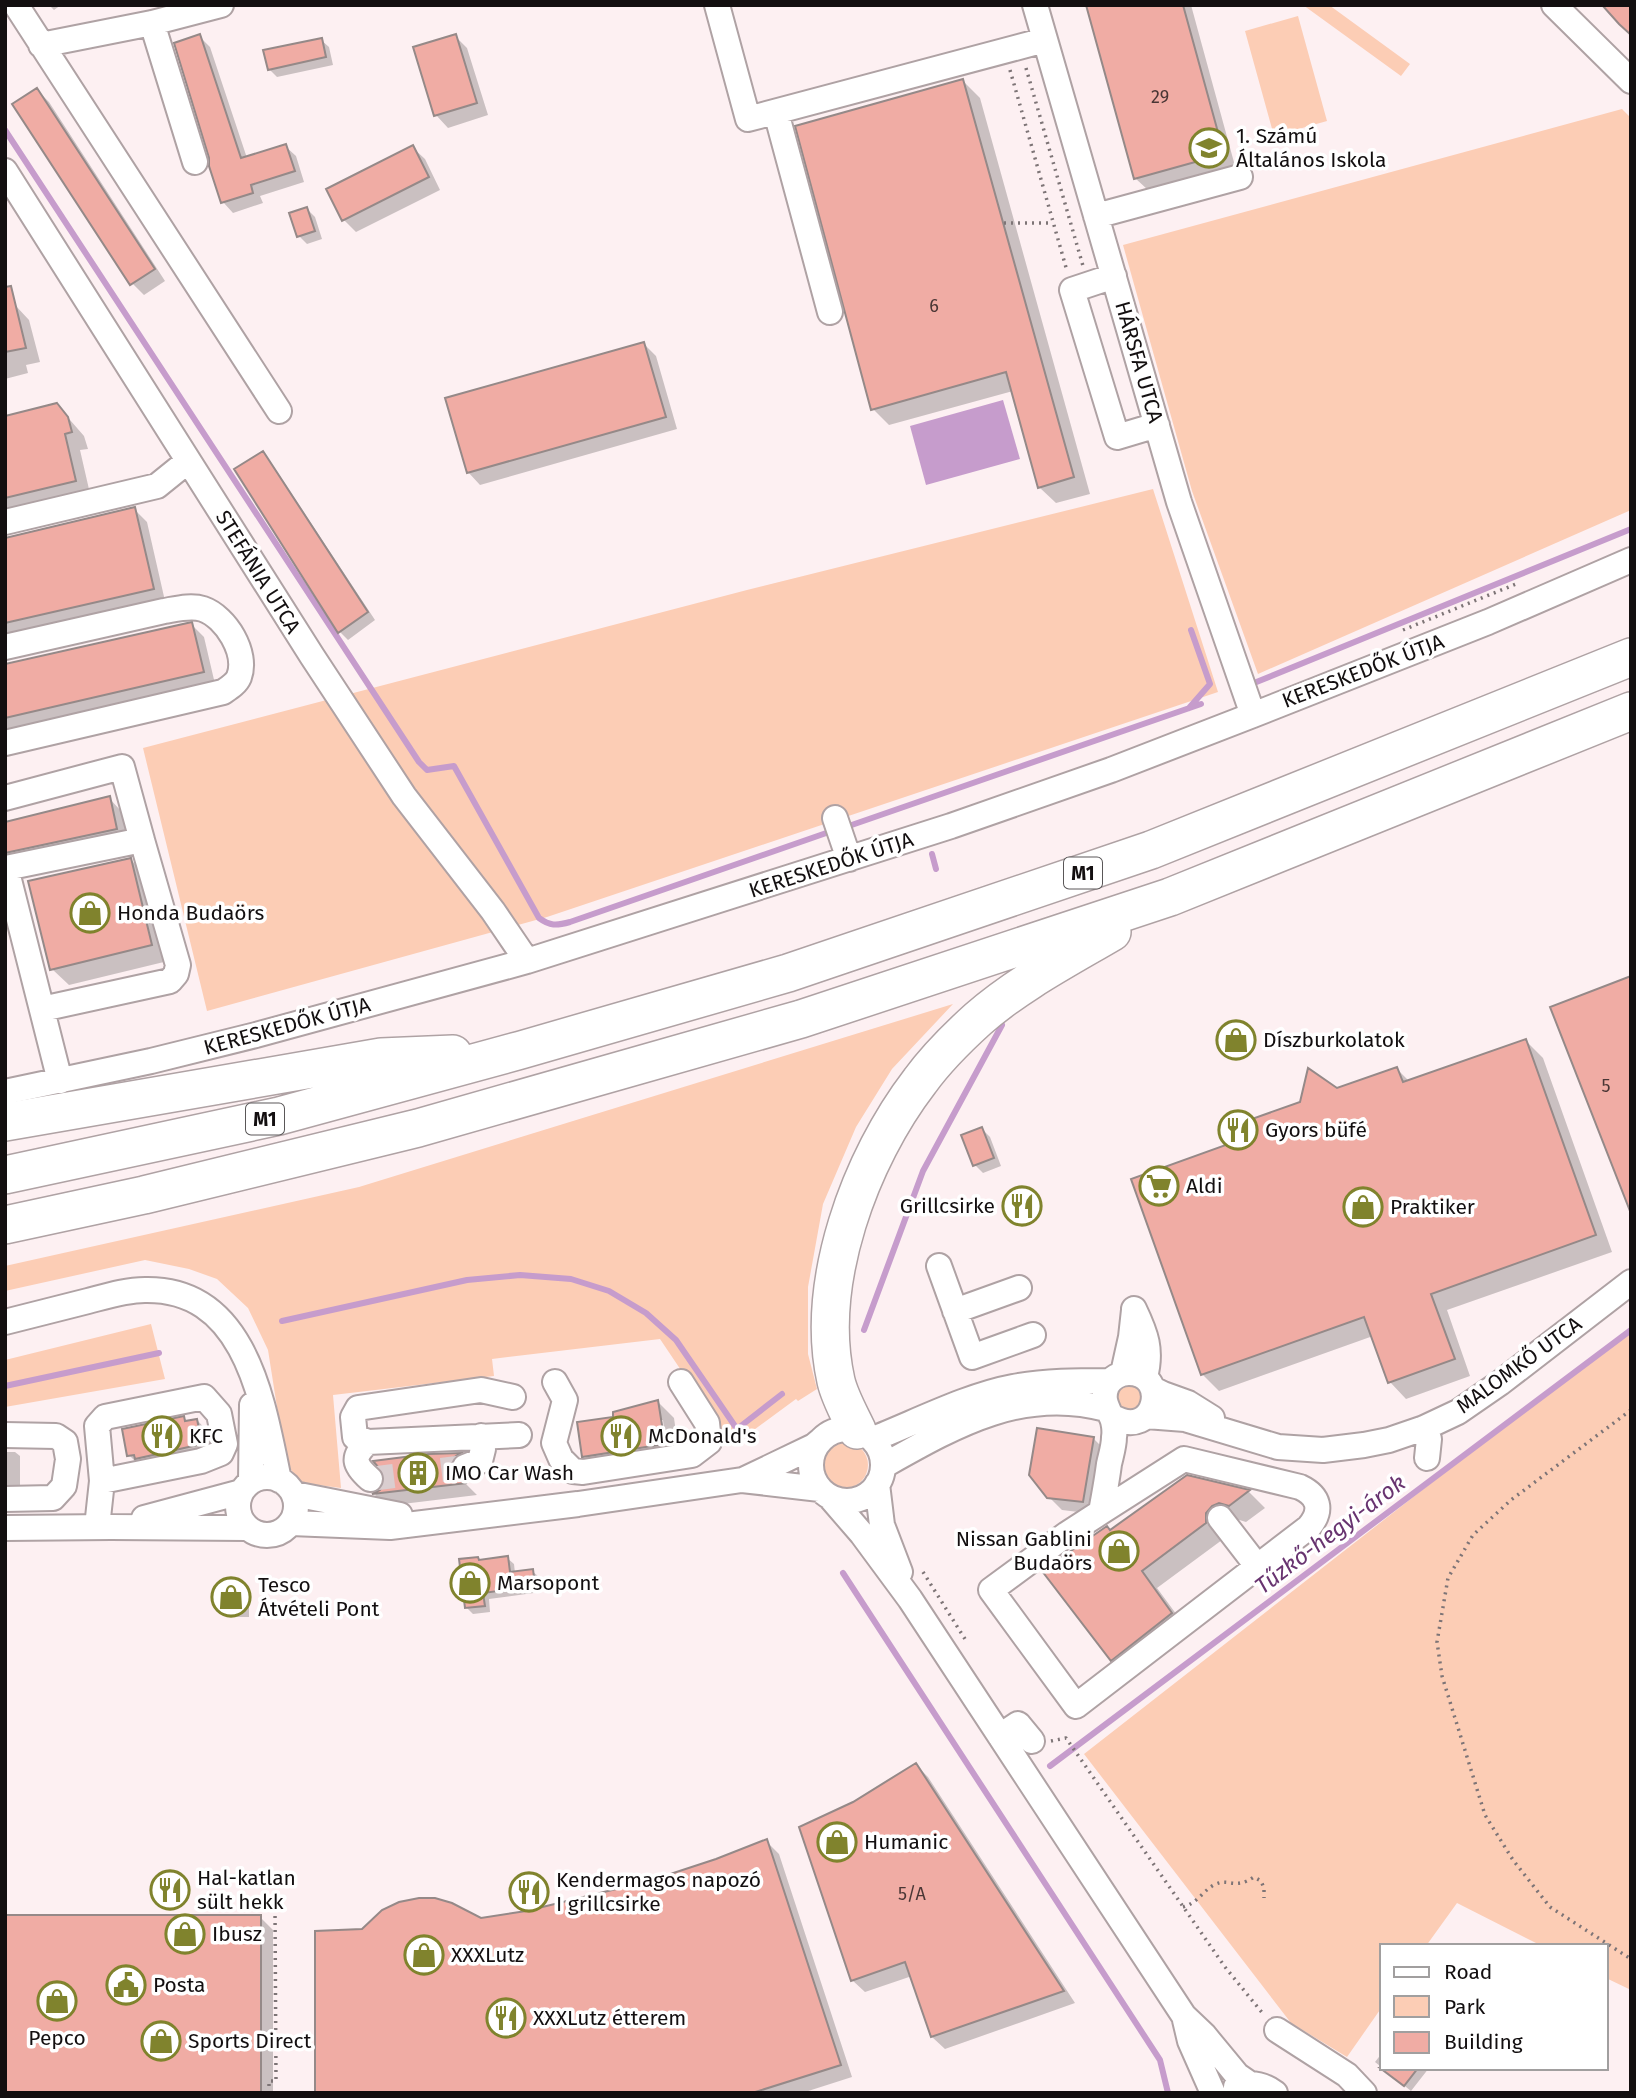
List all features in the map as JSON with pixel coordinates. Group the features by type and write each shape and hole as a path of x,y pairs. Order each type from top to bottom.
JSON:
{"highway":[{"name":"M1","path":"5,1175 279,1116 521,1051 788,973 1151,850 1631,657"},
{"name":"M1","path":"5,1225 144,1195 431,1125 801,1019 1170,897 1631,711"},
{"path":"865,1435 836,1384 832,1348 833,1293 849,1219 879,1145 920,1081 978,1019 1022,985 1170,897"},
{"path":"5,1122 68,1095 210,1088 381,1057 521,1051"}],"street":[{"path":"16,5 279,411"},
{"path":"41,45 152,23 221,5"},
{"path":"717,5 748,119 1038,42"},
{"name":"HÁRSFA UTCA","path":"1035,5 1038,42 1096,216 1108,278 1157,425 1179,502 1253,715"},
{"path":"1554,5 1631,81"},
{"path":"152,23 195,162"},
{"path":"776,112 830,312"},
{"name":"STEFÁNIA UTCA","path":"5,171 312,656 404,796 527,961"},
{"path":"1096,216 1240,177"},
{"path":"1108,278 1072,290 1117,437 1157,425"},
{"path":"5,522 157,486 188,461"},
{"name":"KERESKEDŐK ÚTJA","path":"5,1092 68,1095 151,1061 527,961 842,839 951,826 1111,770 1253,715 1488,622 1631,560"},
{"path":"5,647 187,607 202,609 218,618 233,637 242,661 239,677 223,692 5,743"},
{"path":"5,798 122,767 178,965 176,974 170,981 42,1009"},
{"path":"68,1095 42,1009 6,868 142,840"},
{"path":"939,1266 972,1357 1033,1335"},
{"name":"MALOMKŐ UTCA","path":"880,1475 966,1421 1000,1409 1042,1402 1068,1402 1121,1421 1185,1419 1278,1447 1323,1450 1389,1440 1458,1412 1631,1282"},
{"path":"956,1311 1019,1288"},
{"path":"5,1322 118,1293 146,1290 175,1293 197,1301 217,1315 242,1348 250,1366 269,1434 296,1507 291,1523 272,1535 255,1533 247,1528 238,1511 238,1502 246,1487 253,1415 250,1366"},
{"path":"1101,1512 1121,1421 1104,1394 1133,1380 1154,1404 1121,1421"},
{"name":"MALOMKŐ UTCA","path":"865,1435 1011,1388 1048,1382 1133,1380 1188,1403 1236,1433"},
{"path":"555,1382 565,1400 554,1443 561,1459 573,1471 583,1472 692,1455 709,1442 707,1423 681,1382"},
{"path":"513,1396 481,1390 358,1408 353,1417 355,1437 368,1442 519,1435"},
{"path":"102,1481 201,1461 221,1453 225,1444 219,1414 204,1396 105,1417 97,1426 104,1527"},
{"path":"1424,1427 1429,1439 1427,1458"},
{"path":"291,1523 390,1527 566,1506 742,1480 814,1446 827,1434 837,1430 865,1435 880,1451 883,1525 910,1599"},
{"path":"5,1435 56,1436 65,1442 68,1459 64,1486 53,1499 5,1499"},
{"path":"465,1467 480,1461 484,1449 481,1436"},
{"path":"820,1441 813,1452 810,1465 813,1478 862,1534 910,1599 1184,2016 1204,2035 1237,2075 1250,2084"},
{"path":"368,1442 358,1451 356,1460 359,1470 370,1479"},
{"path":"1184,1460 1300,1487 1310,1492 1317,1506 1315,1520 1309,1527 1076,1706 991,1590 1101,1512 1184,1460"},
{"path":"742,1480 825,1493 843,1500 868,1494 880,1475"},
{"path":"104,1527 246,1487 270,1477 287,1487 435,1522"},
{"path":"1220,1518 1257,1566"},
{"path":"5,1528 247,1528"},
{"path":"1000,1735 1018,1724 1032,1741"},
{"path":"1184,2016 1190,2041 1213,2093"},
{"path":"1277,2030 1347,2076 1364,2093"},
{"path":"1226,2093 1240,2085 1250,2084 1261,2085 1275,2093"}],"path":[{"path":"1038,42 1026,70 1084,268 1108,278"},
{"path":"1004,51 1072,290"},
{"path":"1004,223 1053,223"},
{"path":"1397,632 1517,584"},
{"path":"1608,1944 1550,1907 1513,1860 1485,1815 1442,1676 1437,1642 1448,1578 1473,1535 1511,1500 1631,1410"},
{"path":"920,1567 969,1645"},
{"path":"1066,1738 1225,1968 1277,2030"},
{"path":"1182,1907 1190,1905 1215,1884 1244,1884 1254,1877 1262,1881 1264,1898"},
{"path":"269,2093 269,2081 276,2081 275,1908"},
{"path":"1608,1944 1631,1959"}],"green space":[{"path":"1303,5 1329,5 1410,64 1401,76"},
{"path":"1298,16 1327,121 1274,136 1245,31"},
{"path":"1622,109 1631,118 1631,510 1258,674 1192,491 1123,245"},
{"path":"1153,489 1218,692 547,917 207,1011 143,748 747,590"},
{"path":"953,1004 892,1069 856,1127 823,1204 808,1287 808,1354 817,1389 798,1401 796,1399 732,1446 660,1339 492,1359 494,1376 333,1395 341,1488 302,1483 286,1464 268,1350 248,1308 217,1279 189,1269 145,1260 5,1291 5,1266 359,1187"},
{"path":"151,1324 165,1379 5,1407 5,1360"},
{"path":"1631,1327 1631,1990 1608,1979 1608,1944 1538,1944 1457,1903 1427,1944 1380,1944 1380,2010 1347,2057 1291,2023 1084,1754"},
{"path":"1129,1384 1138,1388 1142,1397 1138,1406 1129,1410 1120,1406 1116,1397 1120,1388"},
{"path":"845,1442 861,1449 868,1465 861,1481 845,1488 829,1481 822,1465 829,1449"}],"shaded area":[{"path":"1003,400 1020,459 926,485 910,426"}],"building":[{"path":"1086,5 1183,5 1224,154 1134,179"},
{"path":"1602,5 1631,5 1631,35 1619,24"},
{"path":"200,34 241,158 286,144 295,171 251,185 253,193 221,203 174,43"},
{"path":"456,34 477,103 434,116 413,47"},
{"path":"322,38 326,57 268,70 263,50"},
{"path":"963,79 1074,477 1038,488 1006,372 871,410 795,126"},
{"path":"37,88 155,269 130,285 12,104"},
{"path":"413,145 429,177 342,221 326,189"},
{"path":"307,207 315,231 297,237 289,213"},
{"path":"11,286 26,348 5,352 5,287"},
{"path":"644,342 666,417 467,473 445,398"},
{"path":"57,403 68,417 72,432 65,434 76,481 5,498 5,416"},
{"path":"263,451 368,612 338,633 234,469"},
{"path":"135,507 154,589 5,623 5,538"},
{"path":"192,622 204,672 5,718 5,664"},
{"path":"110,796 117,829 5,853 5,822"},
{"name":"Honda Budaörs","path":"131,858 152,945 50,970 28,881"},
{"path":"1631,976 1631,1211 1630,1211 1550,1007"},
{"name":"Praktiker","path":"1526,1039 1596,1235 1431,1294 1455,1359 1388,1383 1364,1317 1201,1375 1131,1179 1251,1136 1246,1121 1300,1102 1308,1068 1337,1088 1397,1067 1403,1082"},
{"path":"982,1127 994,1158 973,1166 961,1135"},
{"name":"McDonald's","path":"658,1400 665,1444 582,1457 577,1422 613,1417 613,1412"},
{"name":"KFC","path":"184,1416 185,1421 197,1419 202,1444 135,1459 134,1455 127,1456 122,1429"},
{"path":"1037,1428 1094,1437 1083,1502 1047,1498 1029,1475"},
{"name":"IMO Car Wash","path":"461,1453 453,1458 450,1464 451,1472 456,1479 467,1483 372,1494 380,1490 385,1482 384,1474 373,1461"},
{"name":"Nissan Gablini Budaörs","path":"1187,1475 1250,1490 1229,1506 1219,1503 1212,1506 1206,1513 1206,1523 1142,1571 1172,1613 1111,1661 1042,1571 1107,1526 1110,1530"},
{"path":"508,1556 510,1572 533,1569 535,1586 483,1593 485,1606 465,1608 459,1559 478,1557 479,1560"},
{"name":"Tesco Átvételi Pont","path":"220,1584 242,1584 242,1610 220,1610"},
{"path":"916,1763 1064,1991 931,2037 905,1962 851,1981 799,1827 853,1802"},
{"path":"767,1839 841,2065 752,2093 315,2093 315,1931 362,1929 382,1910 399,1902 419,1898 435,1898 452,1903 481,1918 526,1911 649,1881"},
{"path":"5,1915 261,1915 261,2093 5,2093"},
{"path":"1383,2070 1416,2070 1404,2086"}],"waterway":[{"path":"5,130 419,762 427,770 454,766 539,918 553,925 570,922 832,831"},
{"path":"1254,683 1631,529"},
{"path":"1189,708 1210,684 1191,630"},
{"path":"843,828 1201,704"},
{"path":"932,854 936,869"},
{"path":"864,1330 923,1171 1002,1025"},
{"path":"282,1321 467,1280 520,1275 571,1279 609,1291 646,1313 676,1340 737,1429 782,1394"},
{"name":"Tűzkő-hegyi-árok","path":"1050,1766 1631,1330"},
{"path":"5,1386 159,1353"},
{"path":"843,1573 1160,2060 1168,2093"}],"tunnel":[{"path":"370,1479 465,1467"}],"place":[{"name":"1. Számú Általános Iskola","path":"1209,148"},
{"name":"Honda Budaörs","path":"90,913"},
{"name":"Díszburkolatok","path":"1236,1040"},
{"name":"Gyors büfé","path":"1238,1130"},
{"name":"Aldi","path":"1159,1186"},
{"name":"Grillcsirke","path":"1022,1206"},
{"name":"Praktiker","path":"1363,1207"},
{"name":"KFC","path":"162,1436"},
{"name":"McDonald's","path":"621,1436"},
{"name":"IMO Car Wash","path":"418,1473"},
{"name":"Nissan Gablini Budaörs","path":"1119,1551"},
{"name":"Marsopont","path":"470,1583"},
{"name":"Tesco Átvételi Pont","path":"231,1597"},
{"name":"Humanic","path":"837,1842"},
{"name":"Hal-katlan sült hekk","path":"170,1890"},
{"name":"Kendermagos napozó I grillcsirke","path":"529,1892"},
{"name":"Ibusz","path":"185,1934"},
{"name":"XXXLutz","path":"424,1955"},
{"name":"Posta","path":"126,1985"},
{"name":"Pepco","path":"57,2001"},
{"name":"XXXLutz étterem","path":"506,2018"},
{"name":"Sports Direct","path":"161,2041"}]}
